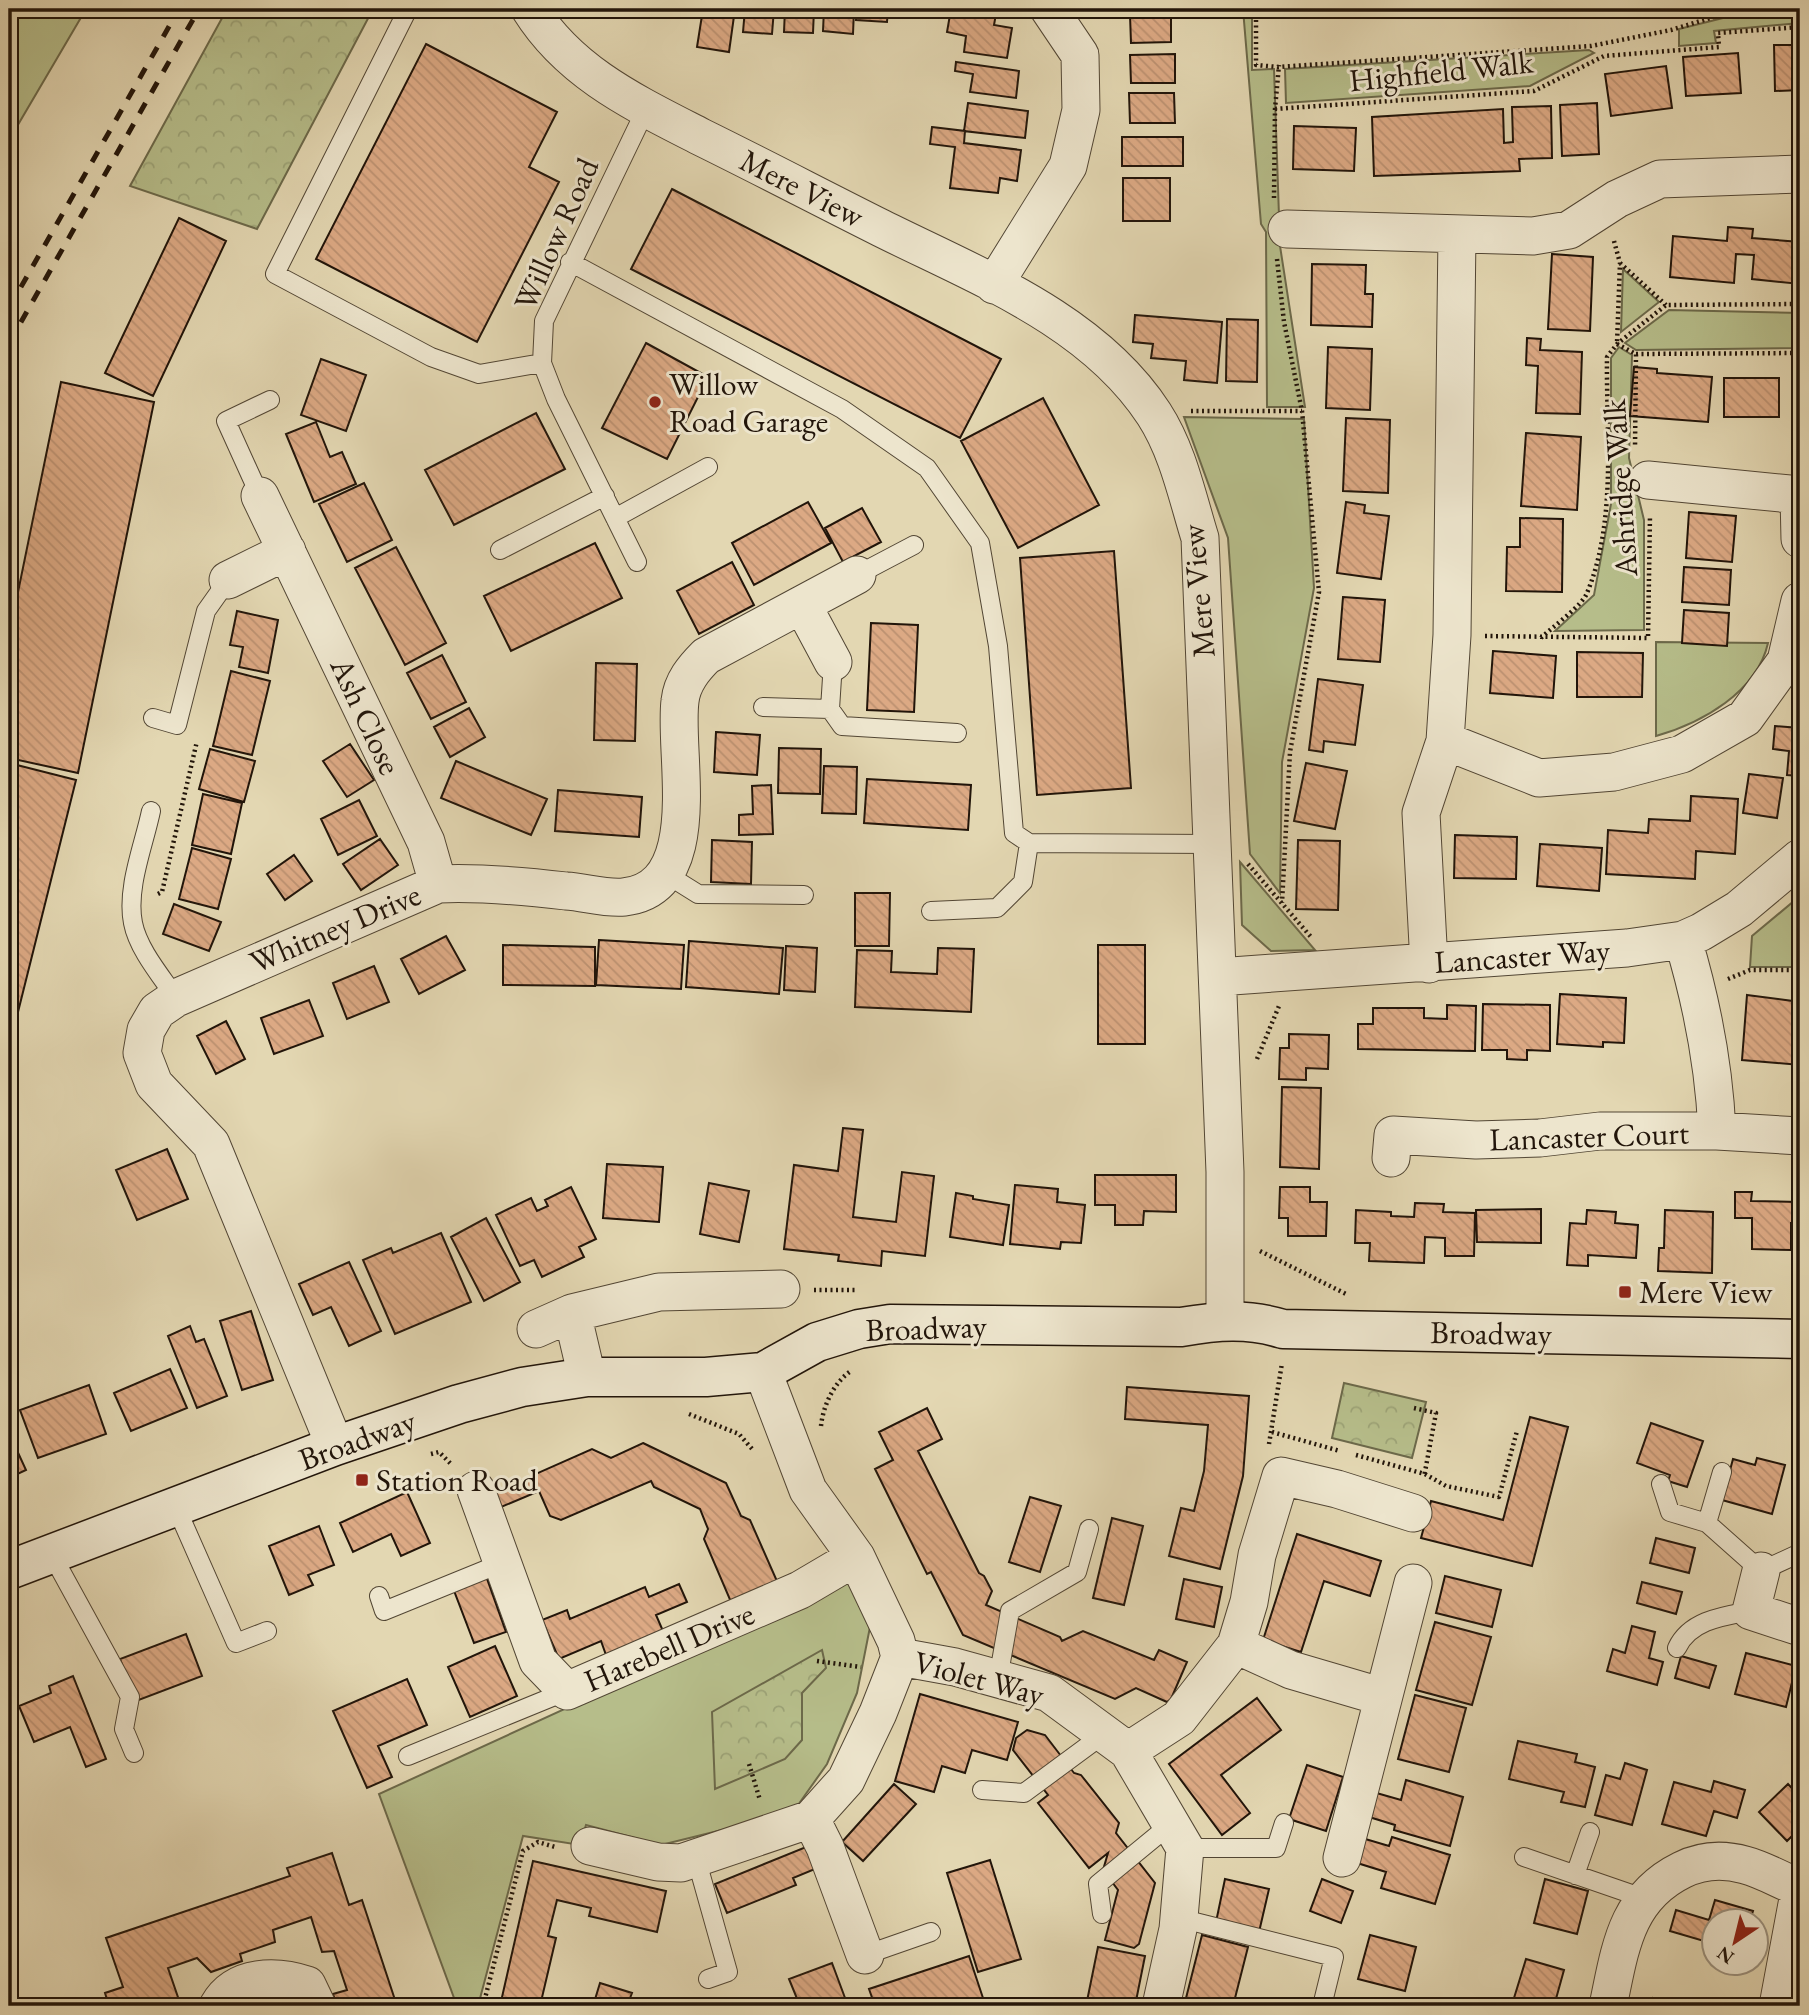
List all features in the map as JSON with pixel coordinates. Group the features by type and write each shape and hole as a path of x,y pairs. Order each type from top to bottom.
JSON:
{"main road":[{"name":"Broadway","path":"9,1570 335,1446 484,1397 523,1387 587,1377 706,1377 764,1371 817,1342 859,1329 891,1324 1181,1327 1225,1319 1264,1323 1283,1329 1800,1339"}],"street":[{"name":"Mere View","path":"530,9 542,29 598,82 646,109 994,285 1080,335 1109,361 1153,411 1170,439 1200,538 1226,849 1218,977 1225,1172 1225,1319"},
{"path":"994,285 1068,166 1081,110 1080,55 1049,9"},
{"path":"1279,228 1533,236 1569,230 1617,200 1660,179 1800,174"},
{"path":"1429,964 1421,813 1445,741 1452,635 1457,234"},
{"path":"1648,480 1800,495 1800,539"},
{"name":"Ash Close","path":"260,496 426,842 438,884"},
{"path":"228,580 287,551"},
{"path":"666,874 678,841 682,754 680,700 690,673 706,656 857,575"},
{"path":"1445,741 1539,778 1614,772 1682,754 1745,719 1786,661 1800,601"},
{"path":"803,606 833,662"},
{"name":"Lancaster Way","path":"1218,977 1429,964 1627,948 1683,940 1739,909 1800,858"},
{"name":"Whitney Drive","path":"335,1446 212,1144 154,1084 142,1053 146,1030 157,1011 176,998 438,884 484,883 625,897 650,887 666,874"},
{"name":"Lancaster Court","path":"1391,1135 1476,1140 1540,1138 1600,1131 1717,1131 1715,1084 1698,991 1683,940"},
{"path":"1717,1131 1800,1136"},
{"path":"536,1329 572,1312 659,1292 781,1289"},
{"path":"572,1312 587,1377"},
{"name":"Violet Way","path":"764,1371 808,1490 856,1556 896,1641 900,1657 1049,1693 1116,1743 1178,1836"},
{"path":"1116,1743 1179,1718 1236,1645 1249,1602 1256,1555 1281,1476 1337,1489 1413,1513"},
{"name":"Harebell Drive","path":"476,1490 538,1661 567,1691 800,1590 856,1556"},
{"path":"1761,1572 1751,1611 1800,1627"},
{"path":"1342,1858 1413,1583"},
{"path":"1236,1645 1291,1670 1383,1698"},
{"path":"590,1846 658,1862 681,1863 811,1819 846,1780 878,1713 900,1657"},
{"path":"811,1819 825,1847 865,1955"},
{"path":"1161,2006 1179,1918 1178,1836"},
{"path":"1608,2006 1626,1933 1643,1898 1667,1878 1695,1864 1720,1861 1746,1865 1800,1888 1778,2006"},
{"path":"218,2006 222,1998 249,1980 283,1977 307,1985 317,2006"}],"lane":[{"path":"408,9 275,274 431,356 479,373 542,363"},
{"name":"Willow Road","path":"637,562 542,363 544,321 570,262 646,109"},
{"path":"570,262 842,409 927,468 980,543 998,646 1021,838 1023,882 997,908 931,911"},
{"path":"260,496 226,421 270,400"},
{"path":"615,518 708,467"},
{"path":"500,550 605,496"},
{"path":"857,575 914,545"},
{"path":"153,718 177,724 206,611 228,580"},
{"path":"833,662 830,709 842,726 957,733"},
{"path":"763,708 830,709"},
{"path":"151,811 131,905 133,925 145,950 176,998"},
{"path":"1021,838 1226,849"},
{"path":"666,874 698,894 804,895"},
{"path":"1707,1523 1722,1472"},
{"path":"1661,1484 1670,1512 1707,1523 1761,1572 1800,1553"},
{"path":"176,1507 236,1643 267,1630"},
{"path":"998,1679 1010,1611 1077,1572 1089,1529"},
{"path":"51,1553 130,1697 124,1729 134,1753"},
{"path":"379,1596 384,1611 502,1563"},
{"path":"1677,1648 1683,1636 1713,1618 1751,1611"},
{"path":"408,1756 567,1691"},
{"path":"982,1790 1024,1793 1116,1743"},
{"path":"1102,1914 1098,1884 1178,1836 1276,1848 1284,1823"},
{"path":"1575,1875 1590,1832"},
{"path":"1524,1857 1643,1898"},
{"path":"696,1858 728,1972 708,1979"},
{"path":"1179,1918 1334,1957 1322,2006"},
{"path":"865,1955 931,1932"}],"path":[{"path":"1256,9 1255,65 1279,66 1275,109 1284,322 1302,411 1320,592 1290,752 1282,903"},
{"name":"Highfield Walk","path":"1279,66 1591,46 1671,30 1724,11 1740,9"},
{"name":"Highfield Walk","path":"1275,109 1534,91 1604,56 1719,47 1718,33 1800,27"},
{"name":"Ashridge Walk","path":"1541,638 1586,595 1605,506 1607,357 1617,344 1620,263 1613,244 1617,200"},
{"path":"1620,263 1667,305"},
{"path":"1617,344 1667,305 1800,304"},
{"name":"Ashridge Walk","path":"1617,344 1636,354 1800,353"},
{"name":"Ashridge Walk","path":"1452,635 1648,638 1648,480 1634,461 1636,354"},
{"path":"1153,411 1302,411"},
{"path":"131,905 162,892 198,736"},
{"path":"1226,849 1282,903 1340,969"},
{"path":"1698,991 1751,970 1800,970"},
{"path":"1257,1061 1293,973"},
{"path":"1281,1476 1264,1472 1276,1410 1282,1355"},
{"path":"1413,1513 1436,1413 1414,1408"},
{"path":"677,1411 725,1426 739,1434 755,1453"},
{"path":"1424,1474 1446,1486 1499,1497 1517,1431"},
{"path":"441,1446 428,1452 439,1452 476,1490"},
{"path":"483,2006 523,1851 538,1842 586,1854 590,1846"}],"green space":[{"path":"9,9 86,9 9,140"},
{"path":"227,9 373,9 257,229 130,186"},
{"path":"1243,9 1252,9 1252,70 1274,69 1280,246 1305,407 1267,407 1266,232 1261,224"},
{"path":"1759,9 1800,9 1800,23 1714,31 1716,43 1679,46 1679,29"},
{"path":"1589,50 1594,53 1530,86 1286,103 1285,69"},
{"path":"1623,269 1659,302 1621,332"},
{"path":"1669,310 1800,313 1800,348 1636,350 1625,343"},
{"path":"1619,347 1632,355 1629,458 1644,520 1644,630 1555,631 1594,595 1611,504 1611,358"},
{"path":"1184,417 1304,419 1314,588 1282,762 1280,893 1250,854 1228,538"},
{"path":"1656,642 1768,643 1762,661 1740,691 1709,714 1656,736"},
{"path":"1240,862 1315,950 1271,951 1242,925"},
{"path":"1800,896 1800,967 1750,967 1752,936"},
{"path":"1344,1383 1426,1402 1412,1458 1332,1438"},
{"path":"853,1577 870,1627 857,1693 827,1764 798,1805 726,1829 661,1845 586,1825 580,1845 523,1836 478,2006 457,2006 379,1794"},
{"path":"822,1650 826,1668 802,1693 802,1740 785,1759 715,1789 712,1712"},
{"path":"273,1996 290,1999 293,2006 244,2006 247,2002"}],"building":[{"path":"617,9 654,9 653,14"},
{"path":"703,9 735,9 729,52 697,47"},
{"path":"745,9 774,9 772,34 743,32"},
{"path":"785,9 814,9 813,33 784,32"},
{"path":"824,9 854,9 853,34 823,31"},
{"path":"857,9 888,9 887,22 856,20"},
{"path":"951,9 996,14 994,25 1012,28 1007,58 964,52 966,36 947,32"},
{"path":"1171,14 1171,42 1131,43 1130,15"},
{"path":"426,44 557,112 529,167 559,182 477,342 316,259"},
{"path":"1774,45 1800,45 1800,90 1775,91"},
{"path":"1738,53 1741,93 1686,96 1683,57"},
{"path":"1175,54 1175,83 1131,83 1130,55"},
{"path":"956,62 1019,71 1016,98 970,92 973,74 955,71"},
{"path":"1666,66 1672,108 1611,116 1605,74"},
{"path":"1129,93 1174,93 1175,123 1130,123"},
{"path":"968,103 1028,111 1025,138 964,131"},
{"path":"1597,103 1599,154 1562,156 1560,105"},
{"path":"1551,106 1552,158 1519,159 1520,171 1374,176 1372,117 1503,109 1504,143 1513,142 1512,107"},
{"path":"1294,126 1356,128 1354,171 1293,169"},
{"path":"932,127 965,131 964,143 1021,150 1017,181 1000,178 998,193 950,188 955,147 930,144"},
{"path":"1122,137 1183,137 1183,166 1122,166"},
{"path":"1123,178 1170,178 1170,221 1123,221"},
{"path":"672,189 1001,359 960,438 631,269"},
{"path":"179,218 226,241 153,396 105,373"},
{"path":"1728,227 1753,229 1752,238 1800,242 1800,284 1752,279 1754,255 1736,254 1734,283 1670,277 1673,236 1727,241"},
{"path":"1552,254 1593,257 1590,331 1548,329"},
{"path":"1312,264 1366,265 1365,294 1373,294 1372,327 1311,325"},
{"path":"1135,315 1222,322 1217,383 1184,380 1186,361 1151,358 1153,344 1133,342"},
{"path":"1227,319 1258,320 1257,382 1226,381"},
{"path":"1527,338 1541,339 1540,350 1582,352 1580,414 1536,413 1538,366 1526,365"},
{"name":"Willow Road Garage","path":"646,343 708,377 667,459 602,428"},
{"path":"1328,347 1372,349 1370,410 1326,408"},
{"path":"321,359 366,375 346,431 301,415"},
{"path":"1634,367 1657,369 1657,373 1712,377 1708,422 1630,416"},
{"path":"1724,378 1779,378 1779,417 1724,417"},
{"path":"61,382 154,402 78,773 9,758 9,636"},
{"path":"1043,398 1099,505 1018,548 961,441"},
{"path":"536,413 565,469 454,525 425,470"},
{"path":"1346,418 1390,420 1388,493 1343,491"},
{"path":"316,422 330,457 342,452 356,484 314,502 286,434"},
{"path":"1526,433 1581,437 1577,510 1521,506"},
{"path":"364,483 392,540 347,562 319,504"},
{"path":"808,502 831,543 754,585 732,543"},
{"path":"1346,502 1365,505 1364,513 1389,516 1381,579 1337,573"},
{"path":"862,508 881,542 843,562 825,528"},
{"path":"1689,512 1736,516 1732,562 1686,558"},
{"path":"1520,518 1563,519 1562,592 1506,591 1507,547 1520,547"},
{"path":"595,543 622,598 511,651 484,596"},
{"path":"396,547 446,643 405,665 355,568"},
{"path":"1114,551 1131,788 1037,795 1020,558"},
{"path":"732,562 754,605 699,634 677,591"},
{"path":"1684,567 1731,570 1729,605 1682,602"},
{"path":"1343,597 1385,600 1380,662 1338,659"},
{"path":"1684,610 1729,613 1727,646 1682,643"},
{"path":"237,611 278,620 268,673 239,667 243,647 230,645"},
{"path":"871,623 918,625 914,712 867,710"},
{"path":"1493,651 1556,656 1553,698 1490,693"},
{"path":"1577,652 1643,653 1642,697 1577,697"},
{"path":"442,655 466,702 431,719 407,673"},
{"path":"596,663 637,664 635,741 594,740"},
{"path":"231,671 270,681 252,755 213,746"},
{"path":"1318,679 1363,685 1355,745 1324,741 1323,752 1309,750"},
{"path":"469,708 485,737 450,757 434,727"},
{"path":"1775,726 1800,728 1800,776 1787,775 1789,751 1773,749"},
{"path":"716,732 760,735 757,775 714,772"},
{"path":"350,744 374,780 347,797 323,761"},
{"path":"779,748 821,749 820,794 778,793"},
{"path":"210,749 255,761 244,802 199,789"},
{"path":"456,761 547,799 531,835 441,798"},
{"path":"9,763 76,780 9,1048"},
{"path":"1306,763 1347,771 1335,829 1294,821"},
{"path":"824,766 857,767 856,814 822,813"},
{"path":"1749,774 1783,778 1777,818 1743,813"},
{"path":"867,779 971,785 968,830 864,823"},
{"path":"771,785 773,834 739,835 739,815 753,814 752,786"},
{"path":"558,790 642,797 639,837 555,831"},
{"path":"203,794 242,803 231,854 192,845"},
{"path":"1691,796 1738,799 1735,854 1696,851 1695,879 1606,874 1608,830 1648,833 1649,819 1690,821"},
{"path":"359,800 377,836 338,855 321,819"},
{"path":"1455,835 1517,837 1516,879 1454,878"},
{"path":"380,839 398,865 361,890 343,864"},
{"path":"712,840 752,842 751,884 711,882"},
{"path":"1298,840 1340,841 1338,910 1296,909"},
{"path":"1540,844 1602,848 1599,891 1537,886"},
{"path":"192,848 231,859 218,909 179,899"},
{"path":"294,855 312,881 285,900 267,874"},
{"path":"855,893 890,893 889,946 855,946"},
{"path":"174,904 221,922 209,951 163,934"},
{"path":"446,936 465,970 419,994 401,959"},
{"path":"599,940 684,945 681,989 596,985"},
{"path":"689,941 783,948 779,994 686,987"},
{"path":"503,945 595,947 595,986 503,985"},
{"path":"1098,945 1145,945 1145,1044 1098,1044"},
{"path":"786,946 817,948 815,992 784,990"},
{"path":"938,948 974,949 971,1012 855,1007 857,950 892,951 891,972 937,974"},
{"path":"374,966 389,1002 347,1019 333,983"},
{"path":"1560,994 1626,998 1624,1043 1603,1042 1603,1047 1557,1044"},
{"path":"1747,995 1800,1002 1800,1065 1742,1060"},
{"path":"309,1000 323,1036 274,1054 261,1018"},
{"path":"1483,1004 1550,1005 1550,1051 1527,1050 1527,1060 1507,1059 1507,1050 1482,1050"},
{"path":"1447,1005 1476,1006 1475,1051 1358,1049 1358,1024 1373,1024 1373,1008 1424,1008 1424,1018 1447,1019"},
{"path":"226,1021 245,1059 216,1074 197,1036"},
{"path":"1289,1034 1329,1035 1328,1069 1306,1068 1306,1080 1279,1079 1280,1048 1289,1048"},
{"path":"1282,1087 1321,1088 1319,1169 1280,1167"},
{"path":"843,1128 863,1130 853,1217 896,1222 902,1172 934,1176 925,1256 882,1251 881,1266 838,1261 839,1255 784,1249 794,1165 838,1171"},
{"path":"167,1149 188,1199 137,1220 116,1170"},
{"path":"607,1164 663,1167 659,1222 603,1218"},
{"path":"1095,1175 1176,1175 1176,1212 1144,1211 1143,1225 1115,1225 1115,1205 1095,1205"},
{"path":"709,1183 749,1191 739,1242 700,1234"},
{"path":"1015,1185 1058,1189 1057,1202 1085,1205 1081,1243 1061,1242 1060,1249 1010,1244"},
{"path":"571,1187 596,1239 579,1247 584,1257 542,1277 534,1260 520,1266 496,1215 531,1198 537,1211 548,1206 545,1200"},
{"path":"1280,1187 1310,1187 1310,1202 1327,1202 1326,1236 1288,1236 1288,1218 1279,1218"},
{"path":"1735,1192 1752,1192 1751,1201 1798,1202 1798,1223 1791,1223 1791,1250 1752,1249 1752,1218 1735,1218"},
{"path":"956,1193 1009,1205 1003,1245 950,1237"},
{"path":"1415,1203 1444,1204 1443,1212 1475,1213 1474,1256 1445,1256 1445,1238 1425,1237 1424,1263 1369,1261 1370,1243 1355,1243 1356,1210 1391,1212 1391,1216 1414,1217"},
{"path":"1541,1209 1541,1243 1477,1242 1476,1210"},
{"path":"1587,1210 1616,1212 1615,1223 1638,1225 1636,1258 1588,1255 1588,1266 1567,1265 1570,1223 1586,1224"},
{"path":"1665,1210 1713,1212 1712,1273 1658,1271 1659,1248 1664,1248"},
{"path":"486,1218 520,1282 484,1301 451,1237"},
{"path":"441,1233 471,1302 395,1334 363,1260 391,1248 393,1253"},
{"path":"349,1262 381,1331 349,1346 331,1307 313,1315 299,1284"},
{"path":"251,1311 273,1380 242,1390 220,1321"},
{"path":"190,1326 196,1342 204,1339 227,1396 197,1408 168,1336"},
{"path":"170,1369 187,1408 131,1431 114,1393"},
{"path":"89,1385 106,1434 38,1458 20,1410"},
{"path":"1127,1387 1249,1396 1243,1476 1220,1569 1169,1556 1181,1508 1194,1511 1204,1471 1208,1425 1125,1419"},
{"path":"927,1408 942,1439 918,1451 979,1573 984,1576 992,1591 986,1605 1060,1637 1062,1641 1083,1631 1154,1660 1159,1650 1187,1662 1171,1699 1167,1702 1136,1688 1115,1699 963,1635 931,1572 927,1574 875,1469 893,1460 879,1432"},
{"path":"1530,1417 1568,1427 1532,1566 1421,1538 1431,1501 1503,1520"},
{"path":"1651,1423 1703,1441 1687,1487 1668,1481 1670,1475 1637,1463"},
{"path":"9,1433 26,1470 9,1478"},
{"path":"643,1443 726,1483 741,1516 750,1520 780,1588 734,1609 704,1539 708,1529 700,1509 654,1487 651,1481 561,1520 550,1516 539,1491 501,1507 495,1492 592,1449 611,1458"},
{"path":"1757,1458 1785,1465 1772,1514 1722,1500 1733,1459 1755,1465"},
{"path":"1800,1468 1800,1494 1793,1492"},
{"path":"407,1492 430,1543 401,1556 391,1534 353,1552 340,1523"},
{"path":"1030,1497 1061,1506 1040,1572 1009,1562"},
{"path":"1112,1518 1143,1526 1124,1605 1093,1598"},
{"path":"319,1526 334,1565 308,1575 313,1585 289,1595 269,1546"},
{"path":"1297,1534 1381,1561 1370,1596 1324,1581 1301,1652 1263,1640"},
{"path":"1656,1538 1695,1548 1689,1573 1650,1563"},
{"path":"486,1576 506,1632 474,1643 453,1588"},
{"path":"1445,1576 1501,1590 1492,1627 1436,1613"},
{"path":"1184,1579 1222,1587 1214,1627 1176,1619"},
{"path":"1642,1582 1682,1592 1676,1614 1637,1603"},
{"path":"679,1584 687,1602 656,1615 663,1631 606,1655 601,1641 559,1659 542,1620 567,1610 570,1619 645,1587 649,1597"},
{"path":"1435,1622 1491,1637 1472,1705 1416,1690"},
{"path":"1632,1626 1655,1632 1649,1658 1663,1662 1657,1685 1607,1671 1613,1649 1625,1653"},
{"path":"186,1634 202,1676 136,1701 120,1659"},
{"path":"495,1646 517,1696 470,1717 448,1667"},
{"path":"1746,1653 1796,1666 1786,1707 1735,1694"},
{"path":"1681,1656 1716,1666 1709,1688 1675,1678"},
{"path":"73,1676 106,1759 86,1767 70,1727 34,1742 19,1706 51,1693 49,1686"},
{"path":"407,1679 427,1725 378,1746 392,1777 367,1788 333,1711"},
{"path":"920,1694 1018,1722 1007,1760 972,1750 965,1773 942,1766 934,1792 895,1781"},
{"path":"1415,1695 1466,1708 1449,1772 1398,1759"},
{"path":"1257,1698 1281,1730 1221,1775 1250,1813 1222,1835 1169,1764"},
{"path":"1027,1730 1045,1735 1074,1773 1081,1775 1119,1823 1116,1833 1155,1883 1139,1944 1134,1948 1105,1940 1118,1890 1103,1870 1108,1853 1089,1868 1038,1803 1048,1795 1013,1750 1016,1738"},
{"path":"1518,1741 1577,1754 1575,1762 1595,1767 1585,1807 1561,1802 1564,1792 1509,1779"},
{"path":"1625,1763 1647,1770 1632,1825 1595,1815 1606,1775 1620,1779"},
{"path":"1307,1765 1343,1777 1326,1831 1289,1819"},
{"path":"1406,1780 1463,1797 1450,1846 1394,1830 1395,1825 1366,1816 1373,1792 1401,1800"},
{"path":"1714,1781 1745,1790 1737,1818 1714,1811 1706,1836 1662,1824 1674,1782 1711,1792"},
{"path":"894,1784 916,1804 863,1861 842,1842"},
{"path":"1788,1784 1800,1797 1800,1828 1787,1841 1759,1812"},
{"path":"1392,1837 1450,1855 1435,1904 1381,1888 1386,1872 1354,1862 1362,1838 1389,1846"},
{"path":"806,1847 815,1869 793,1878 796,1885 727,1913 715,1884"},
{"path":"332,1853 349,1905 362,1900 397,2006 337,2006 333,1994 347,1990 334,1951 322,1952 311,1917 273,1930 275,1942 240,1954 242,1961 211,1972 197,1958 168,1968 181,2006 109,2006 105,1993 123,1987 106,1938 290,1876 287,1868"},
{"path":"990,1860 1021,1959 978,1972 947,1873"},
{"path":"533,1861 666,1891 657,1932 589,1916 591,1908 557,1900 548,1936 556,1938 540,2006 500,2006"},
{"path":"1225,1879 1269,1889 1259,1932 1216,1922"},
{"path":"1322,1879 1353,1891 1341,1923 1310,1911"},
{"path":"1545,1879 1588,1891 1577,1934 1534,1923"},
{"path":"1715,1900 1736,1906 1713,1906"},
{"path":"1676,1910 1700,1917 1700,1940 1670,1931"},
{"path":"1202,1935 1248,1947 1233,2006 1184,2006"},
{"path":"1370,1935 1416,1947 1405,1991 1358,1979"},
{"path":"1098,1947 1145,1956 1135,2006 1086,2006"},
{"path":"969,1956 983,1998 959,2006 875,2006 869,1989"},
{"path":"1526,1959 1564,1970 1554,2006 1541,2006 1514,1998"},
{"path":"832,1963 848,2006 800,2006 789,1979"},
{"path":"600,1983 632,1993 627,2006 593,2006"},
{"path":"1653,1998 1687,2006 1651,2006"}],"railway":[{"path":"9,308 179,9"},
{"path":"9,343 199,9"}],"place":[{"name":"Willow Road Garage","path":"655,402"},
{"name":"Mere View","path":"1625,1292"},
{"name":"Station Road","path":"362,1480"}]}
